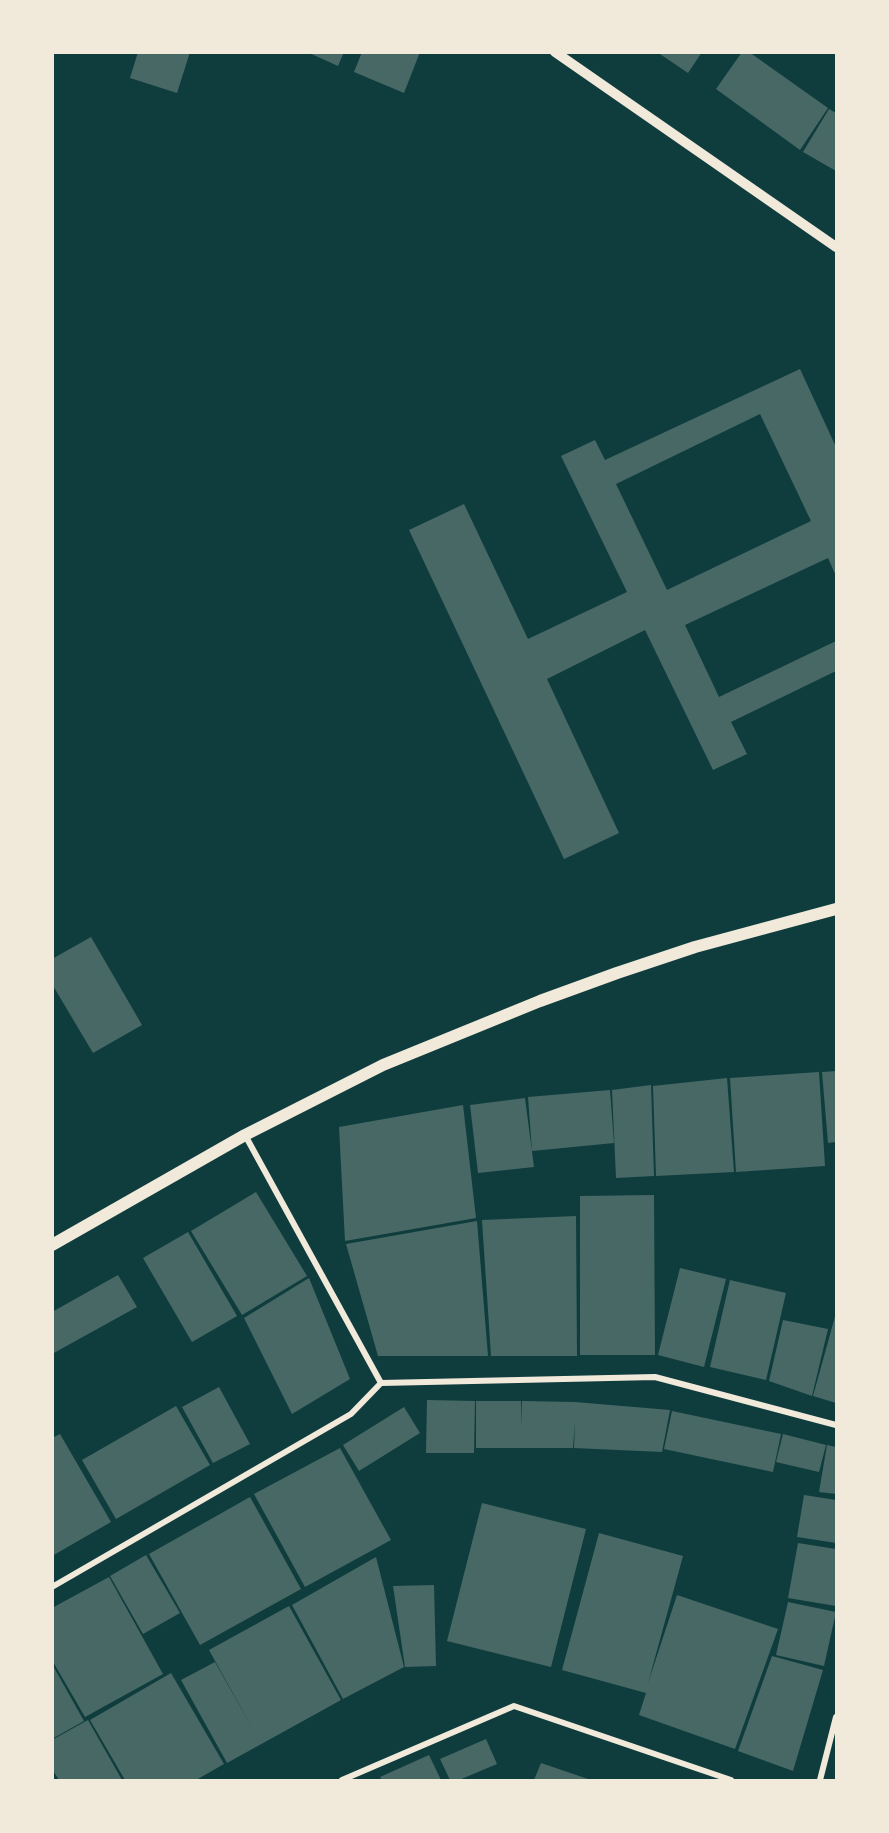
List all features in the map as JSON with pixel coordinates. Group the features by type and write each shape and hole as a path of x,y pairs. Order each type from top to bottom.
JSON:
{"main road":[{"path":"52,1245 245,1135 383,1065 540,1001 617,973 695,947 837,909"}],"street":[{"path":"555,52 837,247"},
{"path":"245,1135 381,1383"},
{"path":"52,1587 351,1414 381,1383 655,1377 837,1425"},
{"path":"342,1780 514,1706 731,1780"},
{"path":"820,1780 837,1717"}],"building":[{"path":"138,52 190,52 177,93 130,78"},
{"path":"307,52 344,52 338,66"},
{"path":"362,52 420,52 404,93 354,72"},
{"path":"657,52 702,52 688,73"},
{"path":"742,52 749,52 828,108 800,150 716,89"},
{"path":"829,109 836,113 836,171 803,152"},
{"path":"800,369 836,447 836,576 828,558 685,625 719,697 836,641 836,671 731,722 747,754 713,770 645,630 547,679 619,833 564,859 409,530 464,504 528,639 627,592 561,456 595,440 605,460","holes":["760,414 811,521 667,590 616,484"]},
{"path":"91,937 142,1025 93,1053 52,984 52,959"},
{"path":"836,1071 836,1142 828,1143 822,1072"},
{"path":"819,1072 825,1166 736,1172 730,1078"},
{"path":"727,1078 734,1172 656,1176 653,1086"},
{"path":"651,1085 654,1176 616,1178 612,1090"},
{"path":"610,1090 614,1143 532,1151 528,1097"},
{"path":"525,1098 534,1167 478,1173 470,1105"},
{"path":"463,1105 476,1218 345,1241 339,1127"},
{"path":"256,1192 307,1276 242,1315 191,1231"},
{"path":"654,1195 655,1355 580,1355 580,1196"},
{"path":"576,1216 577,1356 491,1356 482,1220"},
{"path":"477,1221 488,1356 378,1356 346,1244"},
{"path":"188,1232 237,1316 192,1342 143,1258"},
{"path":"680,1268 726,1279 704,1367 658,1355"},
{"path":"118,1275 137,1307 52,1354 52,1312"},
{"path":"309,1278 350,1379 292,1414 244,1318"},
{"path":"730,1280 786,1293 766,1380 710,1367"},
{"path":"836,1313 836,1403 813,1396"},
{"path":"783,1320 828,1329 812,1396 769,1381"},
{"path":"219,1387 250,1444 213,1463 182,1407"},
{"path":"427,1400 475,1401 474,1453 426,1453"},
{"path":"476,1401 521,1401 521,1426 522,1401 575,1402 670,1410 662,1452 574,1448 575,1422 573,1448 476,1448"},
{"path":"176,1406 210,1465 116,1519 82,1460"},
{"path":"404,1407 420,1433 359,1471 343,1445"},
{"path":"672,1411 781,1434 773,1472 664,1449"},
{"path":"60,1434 111,1522 52,1556 52,1438"},
{"path":"783,1434 826,1445 819,1472 776,1462"},
{"path":"827,1445 836,1447 836,1494 819,1492"},
{"path":"340,1448 391,1540 305,1587 254,1494"},
{"path":"804,1495 836,1500 836,1543 797,1537"},
{"path":"250,1497 301,1589 200,1645 149,1554"},
{"path":"482,1503 586,1529 551,1667 447,1641"},
{"path":"599,1533 683,1556 648,1683 677,1595 778,1629 735,1749 639,1715 646,1693 562,1670"},
{"path":"798,1543 836,1549 836,1606 788,1598"},
{"path":"146,1555 180,1613 143,1634 110,1576"},
{"path":"376,1557 404,1667 343,1699 292,1605"},
{"path":"109,1577 163,1674 85,1717 52,1660 52,1608"},
{"path":"434,1585 436,1666 405,1667 393,1586"},
{"path":"788,1602 836,1612 824,1666 776,1655"},
{"path":"289,1606 341,1700 227,1763 181,1680 215,1662 254,1731 209,1650"},
{"path":"772,1656 823,1670 793,1771 738,1751"},
{"path":"52,1664 84,1721 52,1739"},
{"path":"171,1673 224,1764 196,1780 125,1780 90,1720"},
{"path":"88,1720 122,1780 59,1780 52,1769 52,1740"},
{"path":"486,1739 497,1764 459,1780 450,1780 440,1759"},
{"path":"429,1755 441,1780 382,1780 380,1777"},
{"path":"541,1763 591,1780 534,1780"}]}
